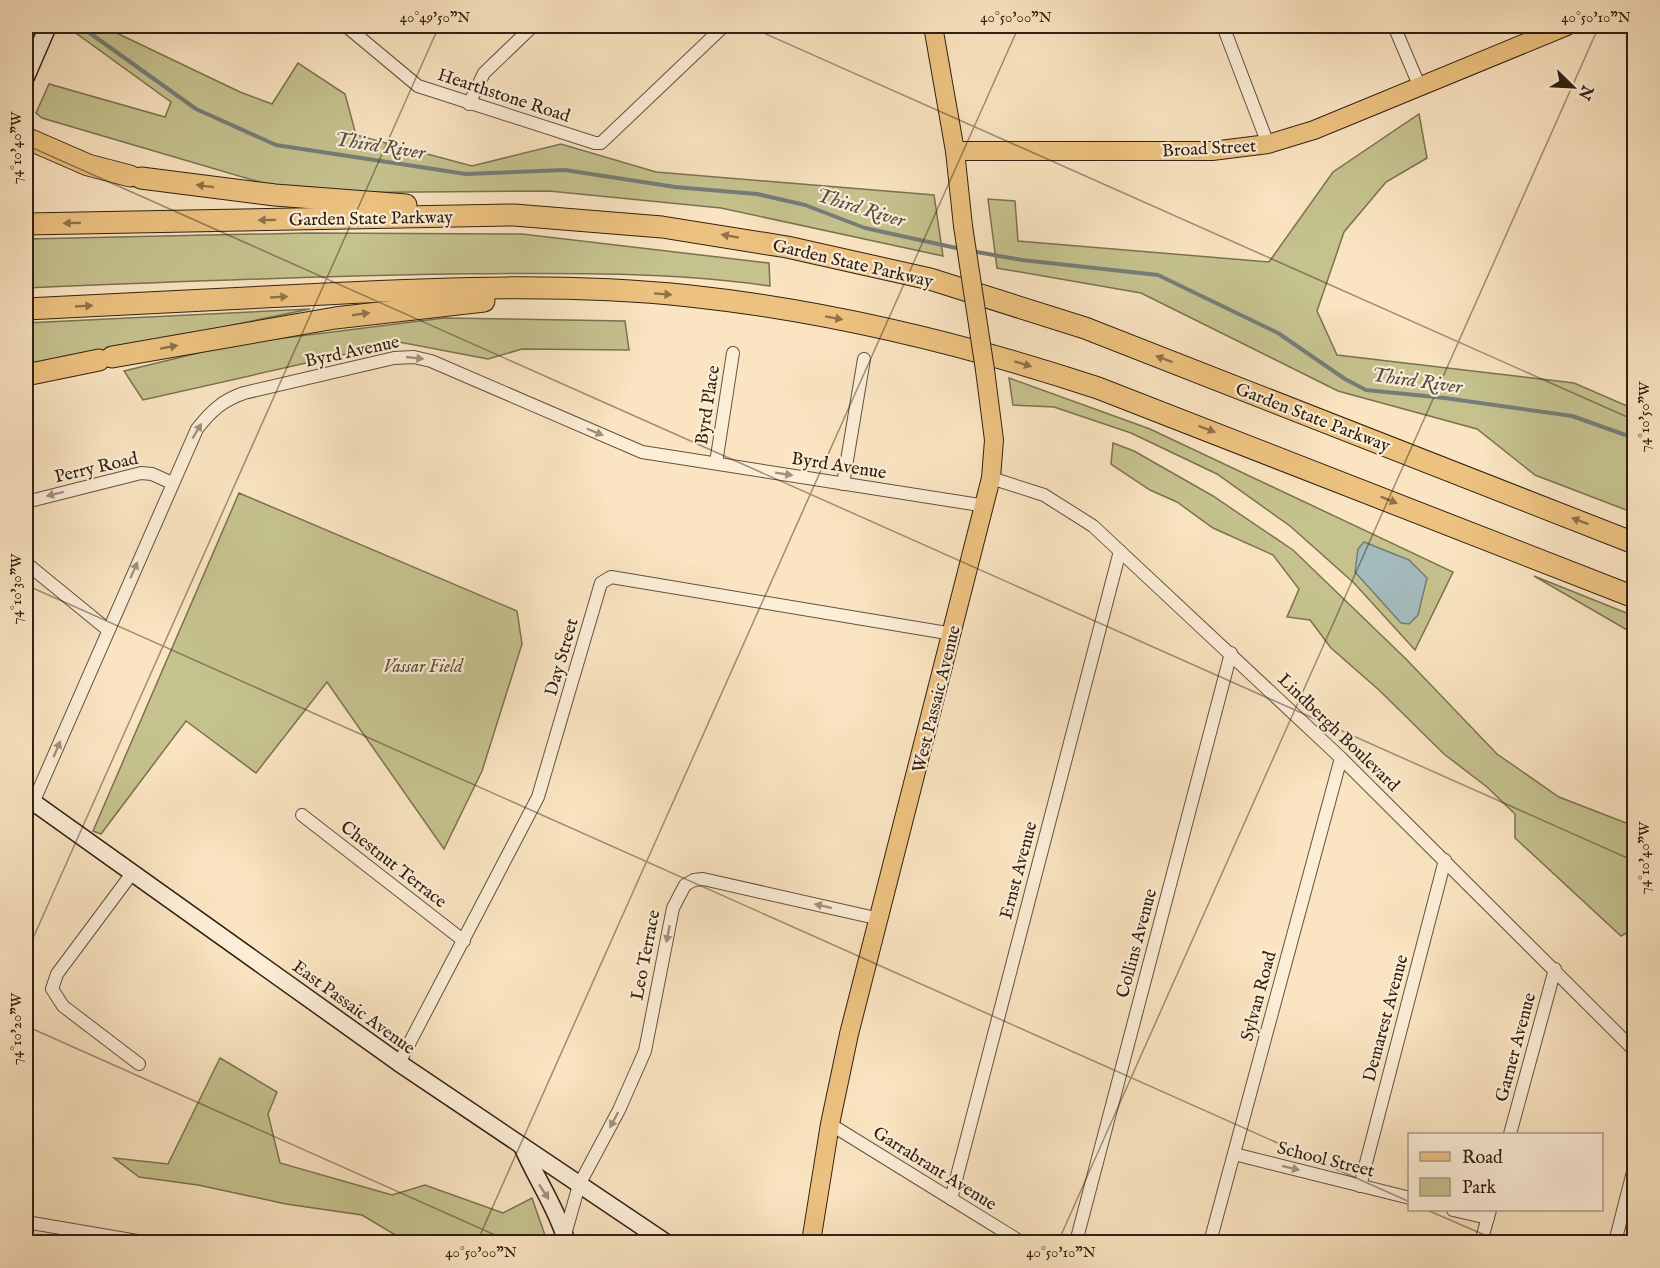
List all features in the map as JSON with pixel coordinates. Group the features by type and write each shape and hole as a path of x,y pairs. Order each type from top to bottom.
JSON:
{"highway":[{"path":"26,138 52,152 98,169 136,177 297,197 514,215"},
{"name":"Garden State Parkway","path":"26,224 514,215 651,226 733,237 858,261 973,292 1085,328 1635,543"},
{"path":"26,309 436,289 605,289 777,307 927,338 1019,362 1200,426 1635,597"},
{"path":"26,375 105,358 335,318 605,289"}],"main road":[{"path":"26,77 48,26"},
{"path":"933,26 955,151"},
{"name":"Broad Street","path":"955,151 1212,151 1268,144 1314,130 1419,86 1533,32 1567,26"},
{"name":"West Passaic Avenue","path":"811,1242 830,1124 849,1034 986,506 991,478 994,440 963,226 955,151"},
{"name":"East Passaic Avenue","path":"29,800 399,1064 665,1242"},
{"path":"522,1146 536,1179 559,1217 564,1240"}],"street":[{"name":"Hearthstone Road","path":"346,26 418,86 595,143 601,143 724,26"},
{"path":"469,104 484,73 533,26"},
{"path":"1223,26 1268,144"},
{"path":"1394,26 1419,86"},
{"name":"Byrd Place","path":"716,463 733,353"},
{"name":"Byrd Avenue","path":"29,800 108,630 197,429 213,410 228,399 393,358 414,357 431,361 642,452 986,506"},
{"path":"843,483 864,359"},
{"name":"Perry Road","path":"26,502 141,473 152,474 172,483"},
{"name":"Lindbergh Boulevard","path":"991,478 1020,485 1070,509 1120,551 1341,758 1635,1050"},
{"name":"Ernst Avenue","path":"951,1199 1120,551"},
{"path":"26,563 108,630"},
{"name":"Day Street","path":"399,1064 538,796 601,582 617,578 953,634"},
{"name":"Collins Avenue","path":"1076,1242 1231,654"},
{"name":"Sylvan Road","path":"1210,1242 1341,758"},
{"name":"Chestnut Terrace","path":"302,815 464,941"},
{"name":"Demarest Avenue","path":"1360,1186 1445,860"},
{"path":"133,872 57,974 52,989 63,1006 139,1064"},
{"name":"Leo Terrace","path":"564,1240 579,1185 619,1110 645,1051 673,908 685,885 694,880 703,879 880,919"},
{"name":"Garner Avenue","path":"1510,1133 1555,969"},
{"name":"Garrabrant Avenue","path":"830,1124 1021,1242"},
{"name":"School Street","path":"1234,1154 1408,1198"},
{"path":"1615,1242 1635,1168"},
{"path":"1467,1211 1489,1214 1481,1242"},
{"path":"26,1222 88,1238 143,1242"}],"green space":[{"path":"76,26 102,26 240,92 272,104 298,63 345,94 356,135 472,166 561,144 656,172 934,195 943,256 721,208 549,191 297,193 42,118 36,113 49,84 165,117 171,102 73,31"},
{"path":"1419,114 1427,158 1386,182 1344,232 1317,311 1337,355 1574,383 1634,409 1634,513 1535,475 1477,429 1338,391 1141,293 997,268 988,199 1015,201 1018,241 1269,262 1333,172"},
{"path":"309,233 522,234 769,263 770,286 651,275 532,273 292,278 26,288 26,239"},
{"path":"310,309 26,368 26,323"},
{"path":"444,318 625,321 629,350 522,349 488,359 399,342 143,400 124,371 235,344"},
{"path":"1009,378 1150,429 1453,572 1415,650 1354,583 1290,526 1217,474 1131,433 1054,407 1013,405"},
{"path":"1113,443 1134,451 1213,496 1293,550 1406,659 1497,754 1559,797 1634,826 1634,929 1621,936 1515,838 1515,814 1487,787 1444,754 1379,690 1331,648 1310,620 1287,617 1299,589 1273,555 1213,528 1177,502 1150,490 1111,464"},
{"name":"Vassar Field","path":"239,493 517,611 522,644 482,771 444,849 327,682 256,773 186,721 101,834 93,831"},
{"path":"1534,576 1634,616 1634,634"},
{"path":"220,1058 277,1092 268,1114 280,1163 392,1195 425,1185 503,1213 532,1198 547,1241 407,1242 362,1215 286,1204 198,1185 139,1177 114,1158 168,1164"}],"water":[{"path":"1364,542 1409,560 1427,578 1418,615 1409,624 1401,623 1355,572 1358,549"}],"waterway":[{"name":"Third River","path":"80,26 196,109 276,145 466,174 565,170 675,187 757,194 805,205 865,228 961,249"},
{"name":"Third River","path":"971,251 1022,260 1158,275 1278,333 1345,379 1366,390 1445,398 1572,416 1634,438"}]}
